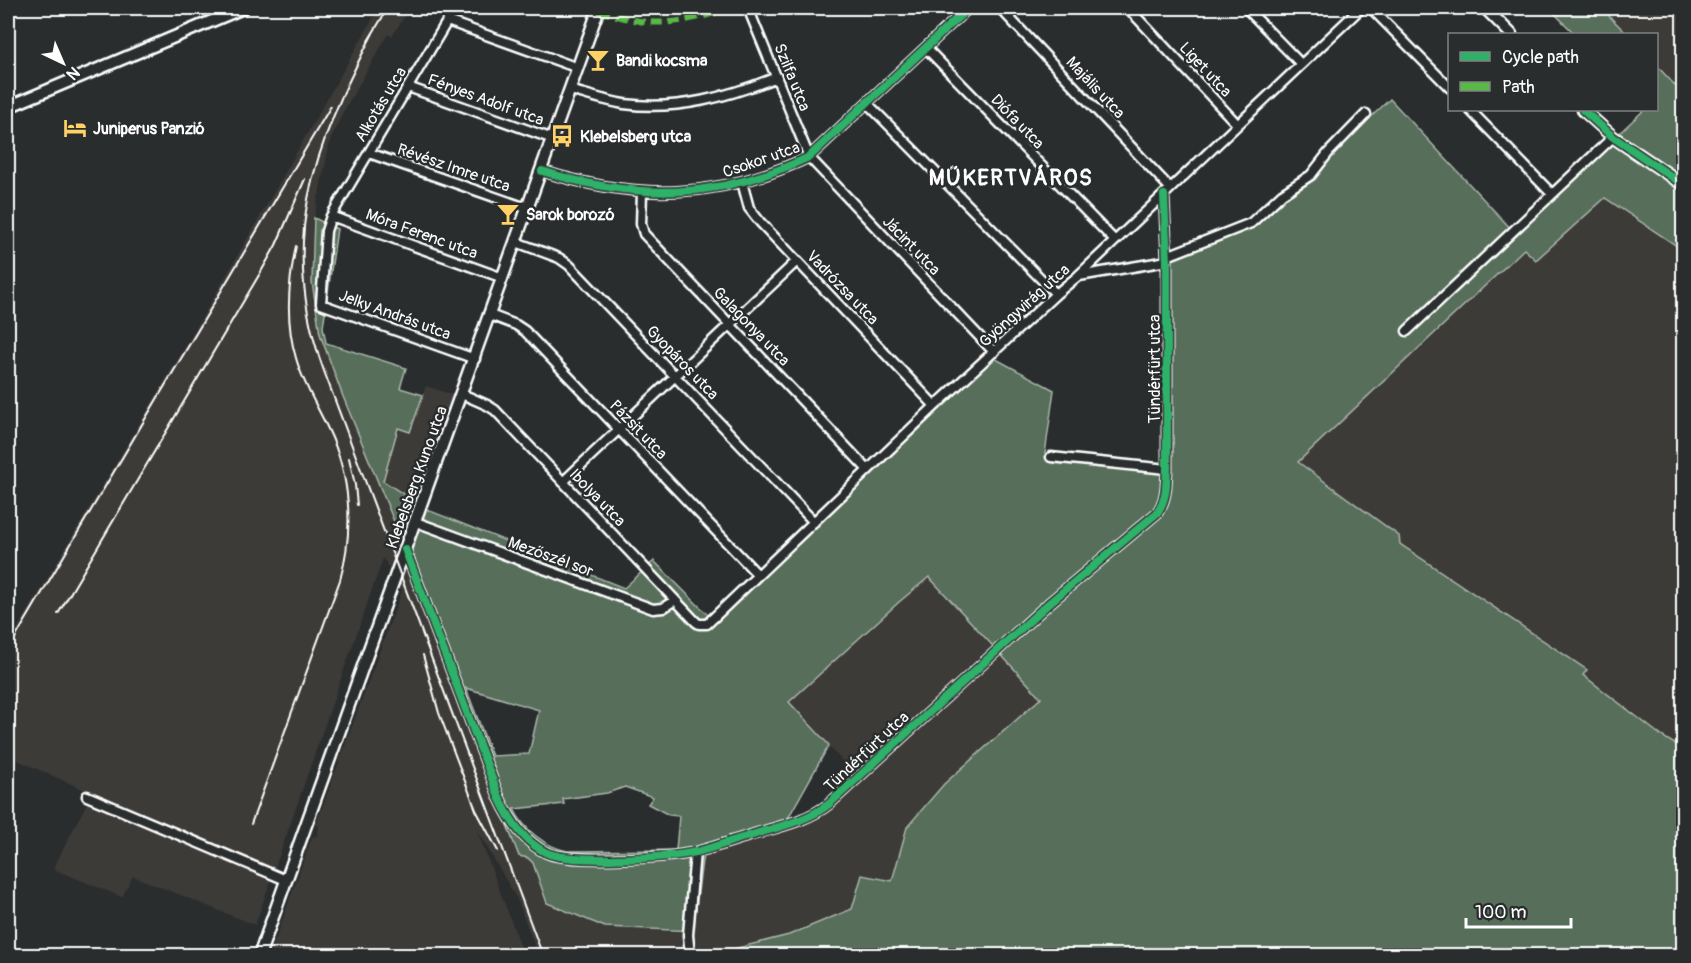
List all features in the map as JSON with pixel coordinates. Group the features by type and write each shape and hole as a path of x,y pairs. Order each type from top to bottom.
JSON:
{"street":[{"path":"8,107 243,8"},
{"name":"Alkotás utca","path":"331,216 455,8"},
{"name":"Klebelsberg Kuno utca","path":"259,956 600,8"},
{"name":"Szilfa utca","path":"748,8 809,157"},
{"name":"Csokor utca","path":"542,171 598,186 642,192 701,190 742,182 776,171 809,157 968,8"},
{"name":"Majális utca","path":"1000,8 1167,191"},
{"name":"Liget utca","path":"1128,8 1237,124"},
{"path":"1246,8 1301,64"},
{"name":"Gyöngyvirág utca","path":"707,624 935,406 1078,276 1361,8"},
{"path":"1371,8 1448,87"},
{"path":"1485,8 1510,33"},
{"path":"447,21 578,68"},
{"name":"Diófa utca","path":"926,48 1115,241"},
{"path":"570,90 624,104 688,104 736,93 777,77"},
{"name":"Fényes Adolf utca","path":"408,87 553,139"},
{"path":"867,103 1056,294"},
{"path":"1471,111 1552,194"},
{"path":"1584,111 1613,137 1683,185"},
{"path":"1078,276 1167,258 1251,224 1282,194 1311,175 1329,152 1366,114"},
{"path":"1407,331 1613,137"},
{"name":"Révész Imre utca","path":"369,153 529,209"},
{"name":"Jácint utca","path":"809,157 994,352"},
{"name":"Vadrózsa utca","path":"742,182 754,215 935,406"},
{"name":"Tündérfürt utca","path":"405,549 499,797 510,818 524,836 545,853 566,859 695,852 810,817 829,804 1048,604 1157,513 1164,502 1167,469 1167,191"},
{"name":"Galagonya utca","path":"642,192 641,224 644,234 868,470"},
{"name":"Móra Ferenc utca","path":"331,216 503,278"},
{"name":"Jelky András utca","path":"331,216 326,231 321,304 475,359"},
{"name":"Gyopáros utca","path":"516,242 559,258 569,265 814,522"},
{"path":"563,482 797,261"},
{"name":"Pázsit utca","path":"490,315 525,331 758,575"},
{"name":"Ibolya utca","path":"462,394 495,410 675,600 699,624 707,624"},
{"path":"1051,457 1167,469"},
{"name":"Mezőszél sor","path":"416,522 653,609 663,608 675,600"},
{"path":"87,796 286,880"},
{"path":"690,956 688,935 695,852"}],"shaded area":[{"path":"379,8 410,8 392,36 388,34 343,112 330,141 314,218 312,282 314,308 328,358 400,536 421,604 519,856 528,858 533,863 547,903 605,927 680,932 707,851 822,815 860,781 789,702 929,577 1041,698 944,784 907,826 892,881 852,909 789,935 710,955 538,955 517,899 476,828 524,955 270,955 312,837 318,834 319,826 316,825 402,590 383,558 255,925 133,876 122,897 53,869 92,793 8,756 8,645 194,332"},
{"path":"1601,8 1683,8 1683,94 1658,67 1658,33 1626,33"},
{"path":"1605,197 1683,250 1683,749 1663,737 1583,675 1586,670 1400,544 1399,536 1298,462 1524,249 1536,260"},
{"path":"426,386 453,395 415,505 411,499 382,481 398,428 423,395"}],"green space":[{"path":"1549,8 1601,8 1626,33 1574,33"},
{"path":"1658,67 1683,94 1683,250 1605,198 1536,260 1524,249 1298,462 1399,536 1400,544 1587,670 1583,675 1663,737 1683,749 1683,955 710,955 789,935 852,909 862,875 892,881 907,827 944,784 1041,698 929,577 789,702 829,745 783,827 707,851 702,861 693,931 605,927 547,903 533,863 528,858 519,856 421,604 400,536 320,334 312,282 314,218 337,229 323,327 326,343 406,368 400,388 423,395 410,432 398,428 383,481 411,499 415,505 624,588 654,561 714,621 994,358 1054,390 1045,454 1172,474 1171,257 1261,221 1390,99 1514,232 1643,111 1658,111","holes":["466,688 539,710 529,754 492,756","625,787 653,797 648,804 669,815 679,816 676,850 567,851 559,849 543,841 529,830 514,809 564,804 563,799 607,793"]}],"railway":[{"path":"368,41 388,8"},
{"path":"373,33 333,116 308,197 303,238 303,280 310,324 324,371 543,956"},
{"path":"8,650 331,106"},
{"path":"58,614 262,270 276,245 305,179"},
{"path":"251,824 340,580 347,542 348,503 342,465 328,429 302,377 290,331 289,302 296,246"},
{"path":"349,458 357,505"},
{"path":"423,655 439,713 476,810 498,851"}],"marked path":[{"path":"598,11 634,20 674,22 730,8"}],"cycle path":[{"path":"542,171 611,188 644,191 710,188 742,182 775,171 809,157 968,8"},
{"path":"1584,111 1613,137 1684,185"},
{"path":"405,549 499,797 518,829 537,847 557,856 574,858 619,859 683,854 709,849 811,815 829,804 1048,604 1157,513 1160,508 1165,492 1167,469 1167,261 1164,195"}],"place":[{"name":"Bandi kocsma","path":"598,60"},
{"name":"Juniperus Panzió","path":"75,128"},
{"name":"Klebelsberg utca","path":"562,136"},
{"name":"Sarok borozó","path":"508,214"}],"district":[{"name":"MŰKERTVÁROS","path":"1011,177"}]}
